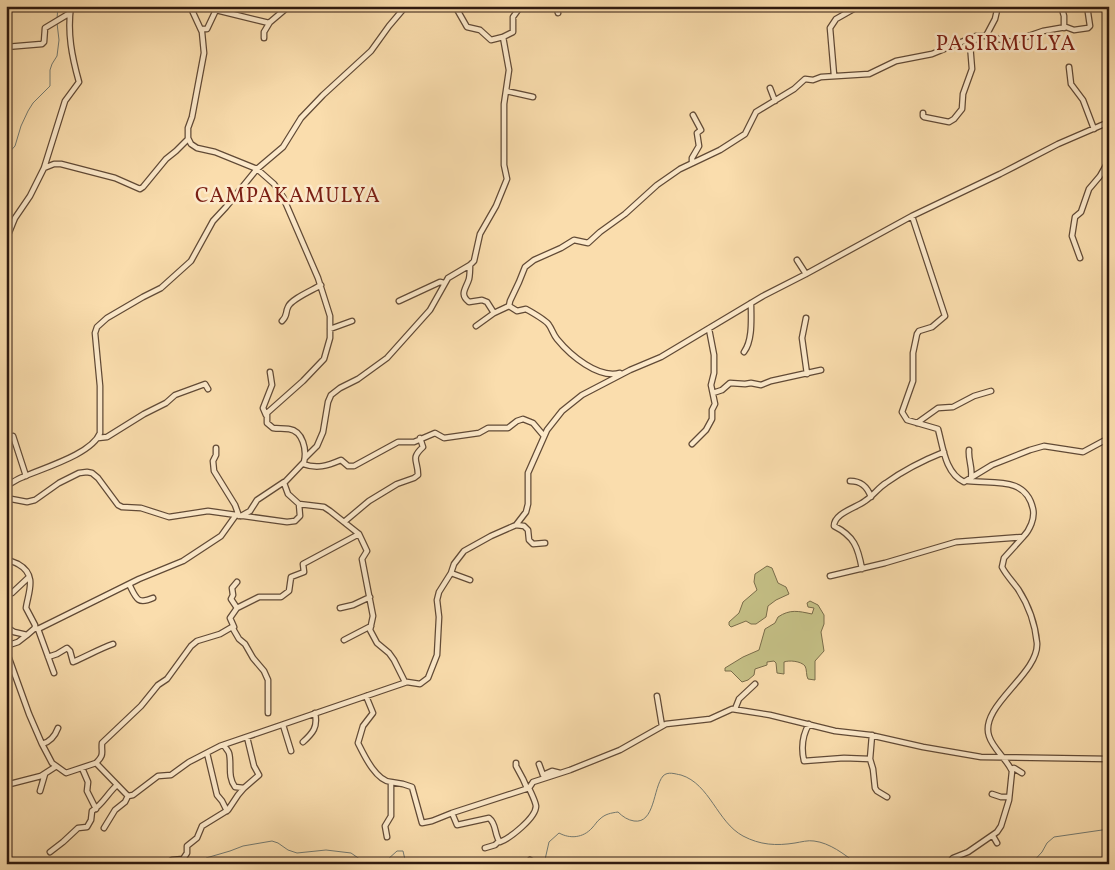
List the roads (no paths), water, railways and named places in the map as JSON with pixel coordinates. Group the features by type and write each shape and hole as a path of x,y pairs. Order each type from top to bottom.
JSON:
{"street":[{"path":"6,240 15,218 30,196 44,168 62,110 69,94 79,82 71,52 71,6"},
{"path":"190,6 204,42 204,53 192,117 188,128 188,139 197,148 215,152 256,169 274,184 284,197 321,285 330,316 328,350 324,359 266,415"},
{"path":"264,38 264,32 270,22 289,6"},
{"path":"98,438 100,429 100,386 95,333 97,327 106,318 161,288 191,261 212,221 226,207 256,169 283,147 301,118 371,51 388,26 406,6"},
{"path":"454,6 467,27 480,30 491,40 503,38 513,32 512,17 521,6"},
{"path":"556,6 558,13"},
{"path":"834,75 830,28 836,19 859,6"},
{"path":"923,113 923,116 949,122 962,109 963,94 972,69 970,44 972,41 984,36 995,19 998,6"},
{"path":"1061,6 1064,16 1064,28"},
{"path":"509,306 525,267 534,260 562,248 574,240 588,243 625,214 657,185 680,169 720,150 745,134 756,112 794,89 802,81 834,75 869,74 896,61 932,54 976,36 1011,42 1035,32 1064,28 1079,30 1090,28 1087,6"},
{"path":"200,29 207,29 214,11 217,10 270,22"},
{"path":"6,47 42,44 44,42 45,28 70,13"},
{"path":"305,458 317,446 324,432 328,402 331,395 358,379 387,358 430,310 448,278 474,261 480,234 496,206 507,179 504,165 504,104 509,70 503,38"},
{"path":"1069,67 1071,84 1083,100 1094,128"},
{"path":"770,88 775,101"},
{"path":"506,91 532,97"},
{"path":"692,162 692,158 699,146 697,134 701,130 693,115"},
{"path":"516,525 527,510 528,473 544,436 552,422 562,411 582,396 630,370 661,357 751,304 912,216 1109,122"},
{"path":"44,168 54,164 61,164 115,178 140,189 166,159 188,139"},
{"path":"1080,258 1072,236 1075,217 1081,212 1089,189 1098,179 1109,160"},
{"path":"912,216 945,316 932,327 919,331 915,338 912,365 913,381 902,412 906,420 938,429 950,470 961,481 1010,484 1027,493 1033,512 1029,530 1004,558 1002,567 1027,604 1032,615 1036,638 1036,652 1026,669 998,704 988,723 988,734 1013,774 1010,797 1001,826 993,836 968,852 953,858 948,864"},
{"path":"797,260 806,274"},
{"path":"470,265 469,279 463,292 464,297 469,302 482,300 487,302 494,313"},
{"path":"399,301 440,282 444,283"},
{"path":"282,321 288,307 295,300 321,285"},
{"path":"744,352 747,348 750,332 751,304"},
{"path":"476,326 494,313 509,306"},
{"path":"509,306 517,311 526,309 547,323 562,344 579,359 596,369 612,374 630,370"},
{"path":"806,318 802,338 807,374"},
{"path":"330,329 352,321"},
{"path":"692,444 706,430 712,418 712,410 715,404 711,385 714,373 714,355 709,329"},
{"path":"713,394 722,390 730,382 745,384 751,382 762,385 771,381 821,370"},
{"path":"234,627 201,639 191,646 167,679 102,743 103,755 96,763 66,773 54,767 42,744 29,714 6,648 36,629 183,561 216,540 239,516 250,511 257,500 285,481 303,464 306,451 299,434 289,429 272,428 267,423 263,408 272,385 270,372"},
{"path":"6,486 56,465 86,448 98,438 107,436 136,418 166,404 175,395 205,384 208,389"},
{"path":"917,423 938,408 953,407 974,396 991,391"},
{"path":"303,464 312,468 325,466 341,460 348,466 354,466 398,442 412,442 435,433 444,438 479,433 488,428 504,429 523,419 533,423 544,436"},
{"path":"13,436 26,476"},
{"path":"344,522 369,501 397,484 414,478 418,474 415,457 423,446 420,438"},
{"path":"969,480 992,465 1030,450 1044,446 1083,452 1109,438"},
{"path":"216,448 216,457 213,461 214,471 239,516"},
{"path":"969,450 969,460 972,469 969,480"},
{"path":"862,569 854,541 833,524 838,517 871,497 885,484 908,469 944,452"},
{"path":"6,498 27,502 35,500 59,483 79,473 87,472 92,473 98,478 118,505 141,508 169,517 208,511 292,522 300,516 299,504"},
{"path":"285,481 284,486 288,494 299,504 324,507 359,534 367,551 362,558 373,616 370,630 377,643 389,653 405,682"},
{"path":"850,481 861,482 871,497"},
{"path":"104,828 115,810 125,802 128,796 133,795 158,776 171,775 189,762 224,745 405,682 420,684 428,678 437,655 437,596 451,573 454,564 464,551 516,525 522,525 529,531 530,540 533,544 545,544"},
{"path":"268,712 268,680 245,644 239,639 230,618 237,608 259,597 273,598 282,596 289,591 291,577 304,572 303,564 359,534"},
{"path":"830,576 862,569 956,542 1023,537"},
{"path":"6,559 20,565 29,577 31,589 26,608 35,625 54,673"},
{"path":"451,573 470,580"},
{"path":"6,592 12,593 29,577"},
{"path":"237,582 232,588 233,595 231,601 237,608"},
{"path":"129,585 136,598 140,601 144,602 153,598"},
{"path":"340,608 353,605 370,597"},
{"path":"344,640 371,626"},
{"path":"6,628 27,635"},
{"path":"48,656 57,654 67,648 70,651 73,662 85,658 100,648 113,644"},
{"path":"735,709 739,699 755,684"},
{"path":"366,696 373,713 363,726 358,744 373,770 384,781 412,787 422,823 528,788 533,782 620,750 662,726 710,719 725,711 735,709 845,733 872,735 981,757 1109,759"},
{"path":"657,696 662,726"},
{"path":"303,742 313,732 317,724 315,713"},
{"path":"809,724 803,735 804,761 844,758 870,759"},
{"path":"283,725 291,751"},
{"path":"42,744 47,743 55,735 58,728"},
{"path":"872,735 870,759 876,790 888,797"},
{"path":"166,864 172,860 183,859 187,853 187,846 197,838 202,826 227,811 244,788 259,775 254,766 247,737"},
{"path":"224,745 229,753 229,770 232,784 235,787 244,788"},
{"path":"207,753 217,795 227,811"},
{"path":"96,763 128,796"},
{"path":"485,848 495,846 499,841 502,842 516,833 534,811 535,804 516,763"},
{"path":"539,764 543,775 552,771 561,773"},
{"path":"6,785 45,774 54,767"},
{"path":"82,768 88,782 88,792 96,809"},
{"path":"1011,768 1022,773"},
{"path":"40,791 45,774"},
{"path":"387,837 385,826 391,816 390,782"},
{"path":"50,852 78,828 87,827 91,820 91,813 102,804 117,785"},
{"path":"992,794 1010,797"},
{"path":"452,813 457,825 487,818 491,819 499,841"},
{"path":"993,836 997,843"},
{"path":"530,860 536,864"}],"waterway":[{"path":"57,19 58,6"},
{"path":"6,156 15,146 21,126 33,103 50,86 50,70 57,56 59,40 57,23"},
{"path":"544,864 549,842 559,833 572,837 581,836 602,817 618,812 634,821 646,817 663,776 669,773 681,775 699,786 726,822 743,836 768,844 820,842 837,850 857,864"},
{"path":"1031,864 1054,837 1109,829"},
{"path":"201,864 206,858 243,846 272,841 297,853 326,850 351,853 364,862 370,863 387,860 397,851 403,851 406,864"}],"district":[{"name":"PASIRMULYA","path":"1006,44"},
{"name":"CAMPAKAMULYA","path":"288,196"}]}
